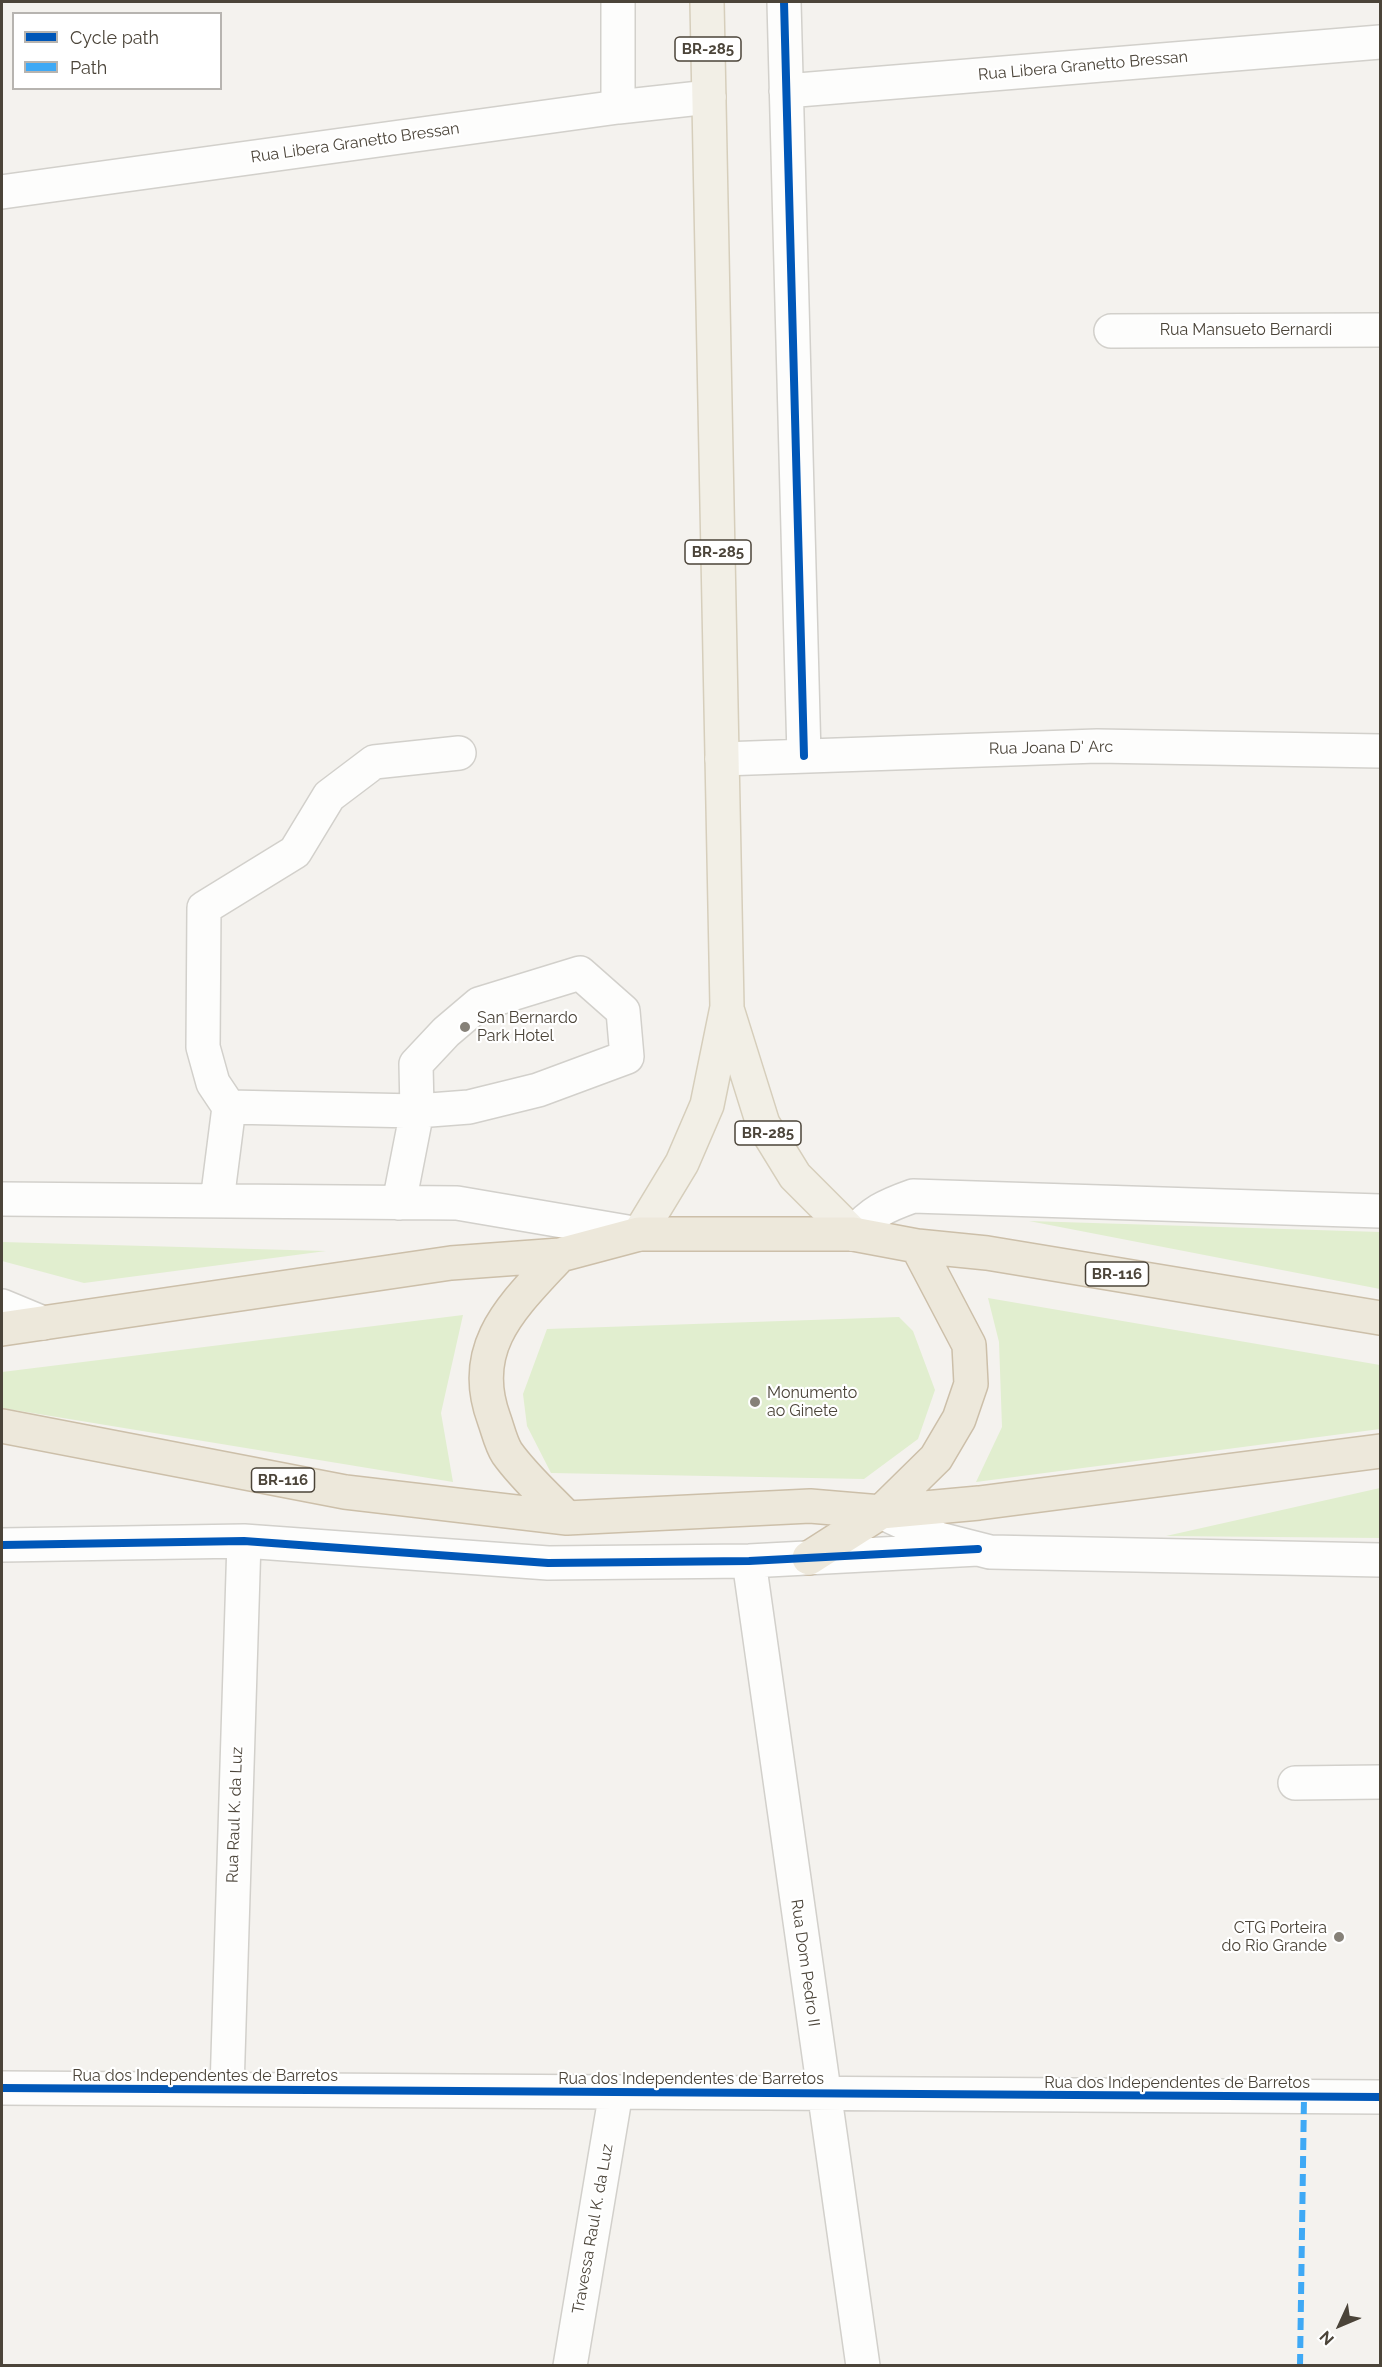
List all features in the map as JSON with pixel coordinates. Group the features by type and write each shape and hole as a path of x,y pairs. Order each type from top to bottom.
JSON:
{"highway":[{"name":"BR-116","path":"2,1329 451,1263 560,1255 639,1234 853,1234 917,1246 987,1253 1380,1318"},
{"path":"809,1558 881,1512 936,1458 959,1419 971,1384 969,1344 917,1246"},
{"path":"560,1255 519,1299 497,1330 486,1366 489,1404 506,1452 567,1518"},
{"name":"BR-116","path":"2,1426 345,1492 567,1518 810,1506 881,1512 979,1503 1380,1451"}],"main road":[{"name":"BR-285","path":"639,1234 682,1163 707,1106 727,1007 707,2"},
{"name":"BR-285","path":"727,1007 763,1124 795,1176 853,1234"}],"street":[{"path":"618,2 618,107"},
{"path":"784,2 804,756"},
{"name":"Rua Libera Granetto Bressan","path":"786,91 1380,42"},
{"name":"Rua Libera Granetto Bressan","path":"2,192 618,107 709,97"},
{"name":"Rua Mansueto Bernardi","path":"1111,331 1380,330"},
{"name":"Rua Joana D' Arc","path":"722,759 1097,746 1380,751"},
{"path":"217,1201 229,1107 213,1083 203,1047 204,908 295,852 329,796 374,762 459,753"},
{"path":"229,1107 417,1112 469,1107 538,1090 627,1057 623,1011 580,973 479,1004 446,1032 416,1064 417,1112 399,1203"},
{"path":"853,1234 867,1218 883,1207 913,1197 1380,1211"},
{"path":"2,1199 457,1203 639,1234"},
{"path":"2,1306 43,1323"},
{"path":"881,1512 939,1539 990,1552 1380,1560"},
{"path":"2,1545 244,1541 548,1563 749,1561 978,1549"},
{"name":"Rua Raul K. da Luz","path":"227,2090 244,1541"},
{"name":"Rua Dom Pedro II","path":"749,1561 863,2366"},
{"path":"1295,1783 1380,1782"},
{"name":"Rua dos Independentes de Barretos","path":"2,2088 1380,2097"},
{"name":"Travessa Raul K. da Luz","path":"570,2366 616,2092"}],"green space":[{"path":"1029,1221 1380,1232 1380,1289"},
{"path":"2,1242 326,1251 84,1283 2,1261"},
{"path":"988,1298 1380,1365 1380,1429 976,1482 1002,1427 999,1342"},
{"path":"463,1315 441,1413 453,1482 2,1408 2,1372"},
{"path":"899,1317 913,1331 935,1390 918,1439 864,1479 551,1473 527,1426 523,1394 547,1329"},
{"path":"1380,1488 1380,1538 1166,1536"}],"marked path":[{"path":"1300,2366 1304,2097"}],"cycle path":[{"path":"784,2 804,756"},
{"path":"2,1545 244,1541 548,1563 749,1561 978,1549"},
{"path":"2,2088 1380,2097"}],"place":[{"name":"San Bernardo Park Hotel","path":"465,1027"},
{"name":"Monumento ao Ginete","path":"755,1402"},
{"name":"CTG Porteira do Rio Grande","path":"1339,1937"}]}
